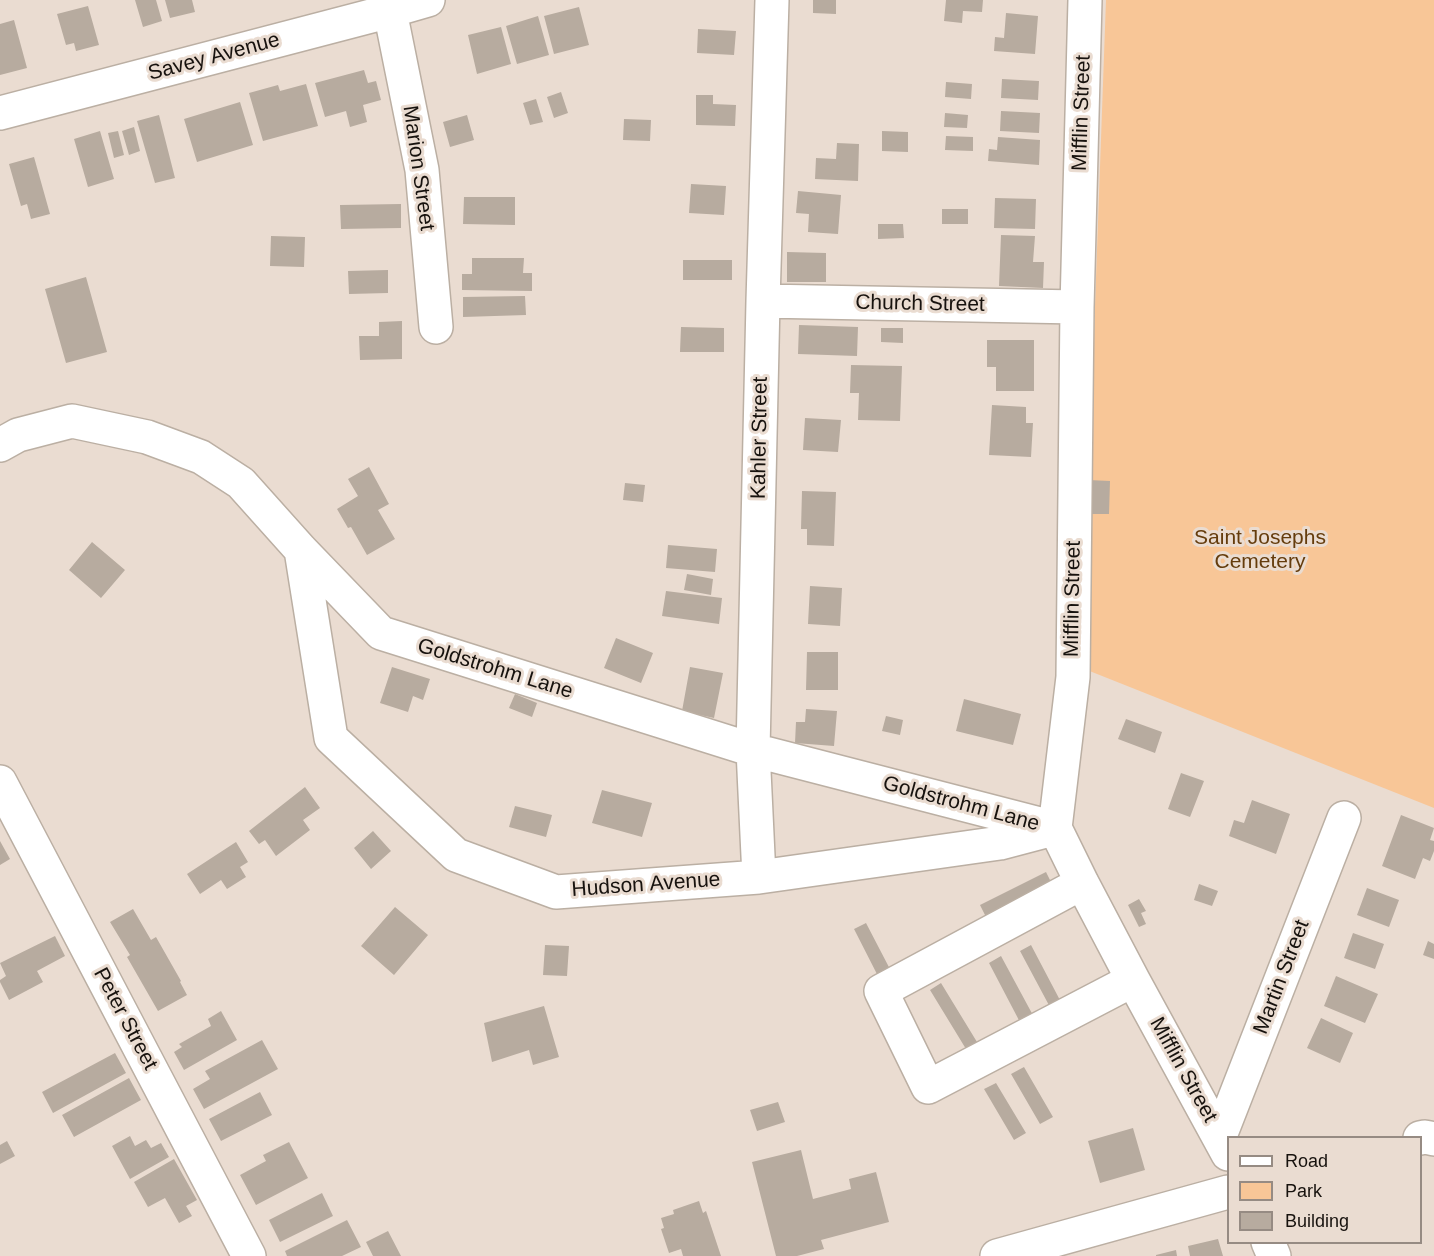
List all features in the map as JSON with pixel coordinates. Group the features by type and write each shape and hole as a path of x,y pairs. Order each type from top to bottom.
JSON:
{"street":[{"name":"Savey Avenue","path":"0,113 390,12 428,0"},
{"name":"Kahler Street","path":"759,877 753,750 772,0"},
{"name":"Mifflin Street","path":"1085,0 1077,307 1073,677 1055,828 1133,980 1224,1145"},
{"name":"Marion Street","path":"390,12 422,170 436,327"},
{"name":"Church Street","path":"763,301 1077,307"},
{"name":"Goldstrohm Lane","path":"0,445 18,435 72,421 147,437 201,457 241,483 301,550 381,633 753,750 1055,828"},
{"name":"Hudson Avenue","path":"301,550 330,738 456,855 556,892 759,877 1000,843 1055,828"},
{"name":"Peter Street","path":"0,782 249,1256"},
{"name":"Martin Street","path":"1227,1136 1344,818"},
{"path":"1082,883 880,991 928,1087 1133,980"},
{"path":"997,1256 1040,1250 1227,1192"}],"green space":[{"name":"Saint Josephs Cemetery","path":"1106,0 1434,0 1434,808 1082,668"}],"building":[{"path":"135,0 156,0 162,21 143,27"},
{"path":"165,0 192,0 195,12 170,18"},
{"path":"813,0 836,0 836,14 813,13"},
{"path":"946,0 983,0 982,12 963,11 962,23 944,21"},
{"path":"88,6 99,45 76,51 74,43 66,45 57,14"},
{"path":"579,7 589,45 554,54 544,16"},
{"path":"1006,13 1038,16 1035,54 994,51 995,37 1004,38"},
{"path":"538,16 549,55 517,64 506,26"},
{"path":"14,20 27,68 0,75 0,24"},
{"path":"501,27 511,64 477,74 468,35"},
{"path":"698,29 736,31 734,55 697,53"},
{"path":"364,70 368,83 376,81 381,100 363,105 367,122 350,127 346,111 325,117 315,83"},
{"path":"1002,79 1039,81 1038,100 1001,98"},
{"path":"946,82 972,84 971,99 945,97"},
{"path":"306,84 318,126 263,141 249,93 278,85 280,91"},
{"path":"561,92 568,113 554,118 547,97"},
{"path":"696,95 713,95 713,104 736,105 735,126 696,125"},
{"path":"536,99 543,122 530,125 523,103"},
{"path":"240,102 253,145 197,162 184,119"},
{"path":"1001,111 1040,113 1039,133 1000,131"},
{"path":"945,113 968,115 967,128 944,127"},
{"path":"159,115 175,178 155,183 137,121"},
{"path":"467,115 474,140 450,147 443,122"},
{"path":"624,119 651,120 650,141 623,140"},
{"path":"134,127 140,151 129,155 122,131"},
{"path":"100,131 114,179 88,187 74,139"},
{"path":"118,131 124,155 114,158 108,133"},
{"path":"882,131 908,132 908,152 882,151"},
{"path":"946,136 973,137 973,151 945,150"},
{"path":"998,137 1040,140 1039,165 988,161 989,149 997,150"},
{"path":"837,143 859,144 858,181 815,179 816,158 836,159"},
{"path":"34,157 50,214 31,219 27,204 21,206 9,164"},
{"path":"691,184 726,186 724,215 689,213"},
{"path":"798,191 841,195 838,234 808,232 809,214 796,213"},
{"path":"464,197 515,197 515,225 463,224"},
{"path":"995,198 1036,199 1035,229 994,228"},
{"path":"401,204 401,228 341,229 340,205"},
{"path":"942,209 968,209 968,224 942,224"},
{"path":"878,224 903,224 904,238 878,239"},
{"path":"1001,235 1035,236 1033,262 1044,262 1043,288 999,286"},
{"path":"271,236 305,237 304,267 270,266"},
{"path":"787,252 826,253 826,282 787,282"},
{"path":"472,258 524,258 523,273 532,273 532,291 462,290 462,274 472,274"},
{"path":"683,260 732,260 732,280 683,280"},
{"path":"388,270 388,293 349,294 348,271"},
{"path":"86,277 107,352 66,363 45,289"},
{"path":"525,296 526,315 463,317 463,297"},
{"path":"402,321 402,359 360,360 359,336 379,336 379,322"},
{"path":"799,325 858,327 857,356 798,354"},
{"path":"681,327 724,328 724,352 680,352"},
{"path":"881,328 903,328 903,343 881,342"},
{"path":"987,340 1034,340 1034,391 996,391 996,367 987,367"},
{"path":"851,365 902,366 900,421 858,420 859,393 850,393"},
{"path":"992,405 1026,407 1026,423 1033,423 1031,457 989,455"},
{"path":"805,418 841,420 838,452 803,450"},
{"path":"369,467 389,504 378,510 395,539 367,555 351,527 348,528 337,509 358,496 348,479"},
{"path":"1088,480 1110,481 1109,514 1086,514"},
{"path":"625,483 645,485 643,502 623,500"},
{"path":"802,491 836,492 834,546 807,545 807,529 801,529"},
{"path":"92,542 125,570 101,598 69,570"},
{"path":"668,545 717,549 715,572 666,568"},
{"path":"687,574 713,579 711,595 684,590"},
{"path":"810,586 842,588 840,626 808,624"},
{"path":"666,591 722,598 719,624 662,616"},
{"path":"616,638 653,653 641,683 604,668"},
{"path":"807,652 838,652 838,690 806,690"},
{"path":"392,667 430,679 423,700 413,696 408,712 380,703"},
{"path":"690,667 723,673 714,718 682,711"},
{"path":"515,694 537,703 532,717 509,708"},
{"path":"964,699 1021,714 1013,745 956,731"},
{"path":"806,709 837,711 834,746 795,743 796,722 805,722"},
{"path":"886,716 903,720 900,735 882,731"},
{"path":"1126,719 1162,732 1155,753 1118,739"},
{"path":"1181,773 1204,781 1190,817 1168,809"},
{"path":"305,787 320,808 303,820 310,830 276,856 265,840 259,844 249,831"},
{"path":"602,790 652,803 642,837 592,823"},
{"path":"1252,800 1290,814 1276,854 1229,836 1234,820 1244,823"},
{"path":"515,806 552,815 546,837 509,827"},
{"path":"1401,815 1434,828 1430,840 1434,841 1434,851 1430,861 1423,858 1415,879 1382,866"},
{"path":"373,831 391,851 371,869 354,848"},
{"path":"0,841 10,859 0,865"},
{"path":"236,842 248,862 240,867 246,877 227,889 221,880 200,894 187,874"},
{"path":"1046,872 1052,884 986,917 980,905"},
{"path":"1199,884 1218,891 1212,906 1194,900"},
{"path":"1367,888 1399,900 1389,927 1357,915"},
{"path":"1139,899 1146,911 1141,913 1146,924 1139,927 1128,905"},
{"path":"395,907 428,935 394,975 361,946"},
{"path":"133,909 151,940 156,937 187,995 158,1011 127,957 130,955 110,922"},
{"path":"866,923 892,973 880,980 854,929"},
{"path":"1353,933 1384,944 1375,969 1344,958"},
{"path":"55,936 65,956 37,971 43,982 9,1000 0,982 6,976 0,963"},
{"path":"1428,941 1434,944 1434,959 1423,955"},
{"path":"545,945 569,946 567,976 543,975"},
{"path":"1031,945 1062,1004 1051,1009 1020,951"},
{"path":"1001,956 1035,1019 1022,1026 989,963"},
{"path":"1336,976 1378,994 1365,1023 1324,1006"},
{"path":"941,983 977,1042 966,1049 930,990"},
{"path":"544,1006 559,1057 533,1065 529,1050 492,1062 484,1023"},
{"path":"221,1011 237,1040 184,1070 174,1052 182,1047 179,1044 211,1026 208,1019"},
{"path":"1321,1018 1353,1033 1340,1063 1307,1048"},
{"path":"262,1040 278,1069 204,1109 193,1089 210,1079 205,1071"},
{"path":"115,1053 126,1073 53,1113 42,1092"},
{"path":"1024,1067 1053,1117 1040,1124 1011,1074"},
{"path":"129,1078 141,1100 74,1137 62,1115"},
{"path":"996,1083 1026,1133 1014,1140 984,1089"},
{"path":"260,1092 272,1115 221,1141 209,1119"},
{"path":"778,1102 785,1122 757,1131 750,1110"},
{"path":"1133,1128 1145,1170 1100,1183 1088,1141"},
{"path":"130,1136 135,1146 146,1140 151,1148 161,1143 169,1157 130,1179 112,1146"},
{"path":"7,1141 15,1156 0,1164 0,1145"},
{"path":"289,1142 308,1178 256,1205 240,1175 266,1161 263,1155"},
{"path":"801,1150 813,1199 851,1189 849,1179 876,1172 889,1222 821,1240 824,1249 797,1256 776,1256 752,1162"},
{"path":"174,1159 197,1200 186,1206 192,1216 179,1223 165,1198 148,1207 134,1182"},
{"path":"322,1193 333,1216 280,1242 269,1220"},
{"path":"699,1201 703,1213 706,1211 721,1256 683,1256 681,1249 669,1253 661,1229 664,1228 661,1218 674,1214 673,1210"},
{"path":"347,1220 361,1247 342,1256 287,1256 285,1251"},
{"path":"388,1231 401,1256 373,1256 366,1242"},
{"path":"1218,1239 1223,1256 1190,1256 1188,1246"},
{"path":"1176,1250 1177,1256 1156,1256 1156,1255"}]}
